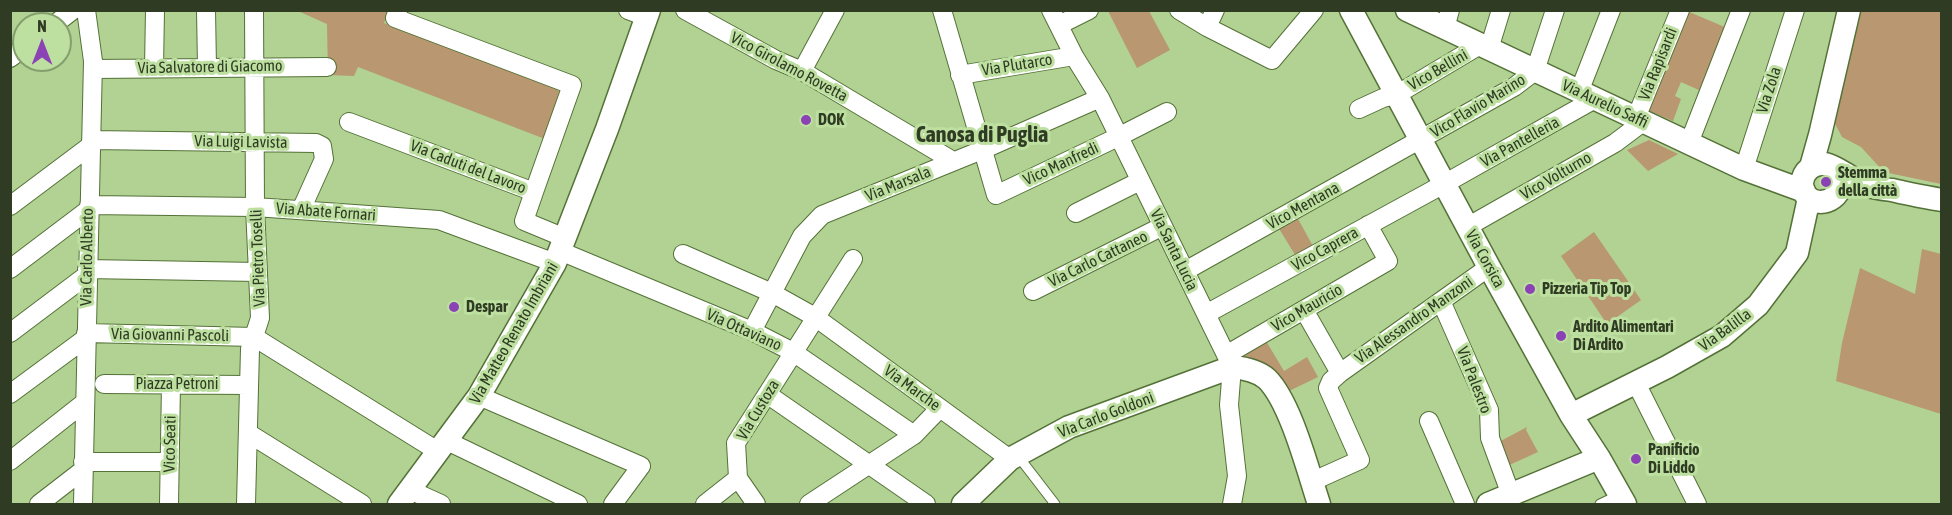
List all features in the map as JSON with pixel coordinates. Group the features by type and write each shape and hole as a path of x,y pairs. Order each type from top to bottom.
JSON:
{"street":[{"name":"Via Carlo Alberto","path":"83,504 88,207 93,69 86,10"},
{"path":"154,68 155,10"},
{"path":"206,10 207,67"},
{"name":"Via Pietro Toselli","path":"246,504 250,349 260,318 255,207 254,10"},
{"name":"Via Caduti del Lavoro","path":"349,122 534,192 572,85 395,18 398,10"},
{"name":"Vico Girolamo Rovetta","path":"686,10 776,60 802,71 954,161"},
{"path":"802,71 835,10"},
{"path":"942,10 982,150"},
{"path":"1055,18 1089,10"},
{"path":"1179,10 1272,60 1314,10"},
{"path":"1207,27 1215,10"},
{"name":"Via Corsica","path":"1351,10 1489,267 1571,415 1599,458 1615,501"},
{"name":"Via Aurelio Saffi","path":"1407,10 1447,19 1485,47 1744,169 1817,197"},
{"path":"1485,47 1501,10"},
{"path":"1535,71 1555,10"},
{"path":"1587,95 1611,10"},
{"name":"Via Rapisardi","path":"1639,120 1680,10"},
{"path":"1689,143 1742,10"},
{"name":"Via Zola","path":"1744,169 1795,10"},
{"path":"1817,197 1841,184 1825,167 1820,135 1849,10"},
{"name":"Via Matteo Renato Imbriani","path":"405,497 479,396 560,251 607,129 641,13"},
{"name":"Via Santa Lucia","path":"1055,18 1074,56 1100,98 1229,361"},
{"name":"Vico Bellini","path":"1359,109 1396,94 1485,47"},
{"name":"Via Plutarco","path":"960,75 1074,56"},
{"name":"Via Salvatore di Giacomo","path":"93,69 327,67"},
{"name":"Vico Flavio Marino","path":"1421,140 1514,87 1535,71"},
{"name":"Via Pantelleria","path":"1444,184 1587,95"},
{"name":"Via Marsala","path":"752,331 802,236 822,215 982,150 1100,98"},
{"name":"Vico Manfredi","path":"982,150 996,195 1167,112"},
{"name":"Vico Volturno","path":"1467,227 1615,142 1639,120"},
{"name":"Vico Mentana","path":"1185,271 1421,140"},
{"path":"10,206 91,143"},
{"name":"Via Luigi Lavista","path":"91,143 316,143 322,146 324,159 302,210"},
{"path":"1941,200 1867,186 1825,167 1807,171 1802,181 1817,197 1864,198 1941,213"},
{"path":"1076,213 1140,181"},
{"name":"Vico Caprera","path":"1206,314 1444,184"},
{"path":"534,192 524,221 560,251"},
{"name":"Via Balilla","path":"1571,415 1667,367 1722,336 1758,305 1797,254 1805,221 1817,197"},
{"path":"10,269 88,207"},
{"name":"Via Abate Fornari","path":"88,207 255,207 439,220 560,251"},
{"name":"Vico Mauricio","path":"1229,361 1304,310 1388,261 1368,225"},
{"name":"Via Carlo Cattaneo","path":"1032,291 1163,226"},
{"name":"Via Ottaviano","path":"560,251 752,331 793,352 914,435"},
{"name":"Via Marche","path":"683,254 772,293 815,317 940,408 1013,456"},
{"name":"Via Custoza","path":"738,477 736,443 853,259"},
{"name":"Via Alessandro Manzoni","path":"1340,373 1489,267"},
{"path":"10,333 87,272 258,272"},
{"name":"Via Palestro","path":"1441,301 1489,410 1497,502"},
{"path":"1304,310 1340,373 1331,381 1328,388 1360,460 1311,482"},
{"path":"10,394 86,335"},
{"name":"Via Giovanni Pascoli","path":"86,335 254,337"},
{"path":"254,337 443,446 578,504"},
{"path":"1232,504 1237,476 1229,405 1229,361 1265,378 1287,410 1319,504"},
{"name":"Via Carlo Goldoni","path":"963,504 1013,456 1069,427 1229,361"},
{"path":"1636,383 1697,504"},
{"name":"Piazza Petroni","path":"104,384 249,385"},
{"name":"Vico Seati","path":"169,504 171,384"},
{"path":"767,394 926,504"},
{"path":"479,396 641,466 613,504"},
{"path":"10,461 85,402"},
{"path":"809,504 914,435 940,408"},
{"path":"1429,421 1465,504"},
{"path":"248,433 362,504"},
{"path":"1497,502 1599,458"},
{"path":"39,504 83,466 170,462"},
{"path":"705,504 738,477 756,504"},
{"path":"405,497 441,504"}],"lane":[{"path":"1013,456 1055,504"}],"shaded area":[{"path":"298,11 388,11 384,23 557,89 559,92 545,139 358,67 354,76 328,75 327,24"},
{"path":"1108,11 1149,11 1170,50 1137,68"},
{"path":"1687,11 1727,28 1701,91 1681,82 1675,96 1681,99 1673,121 1647,110"},
{"path":"1858,11 1941,11 1941,184 1884,172 1861,147 1842,137 1834,122"},
{"path":"1649,140 1678,154 1648,171 1627,150"},
{"path":"1297,217 1314,248 1297,258 1278,227"},
{"path":"1594,232 1641,300 1607,324 1561,256"},
{"path":"1922,249 1941,254 1941,414 1836,381 1842,343 1860,268 1915,294"},
{"path":"1266,341 1284,371 1307,357 1318,377 1287,392 1279,377 1270,368 1243,357"},
{"path":"1527,427 1526,430 1538,452 1505,467 1497,443"}],"place":[{"name":"DOK","path":"806,120"},
{"name":"Stemma della città","path":"1826,182"},
{"name":"Pizzeria Tip Top","path":"1530,289"},
{"name":"Despar","path":"454,307"},
{"name":"Ardito Alimentari Di Ardito","path":"1561,336"},
{"name":"Panificio Di Liddo","path":"1636,459"}],"district":[{"name":"Canosa di Puglia","path":"982,135"}]}
